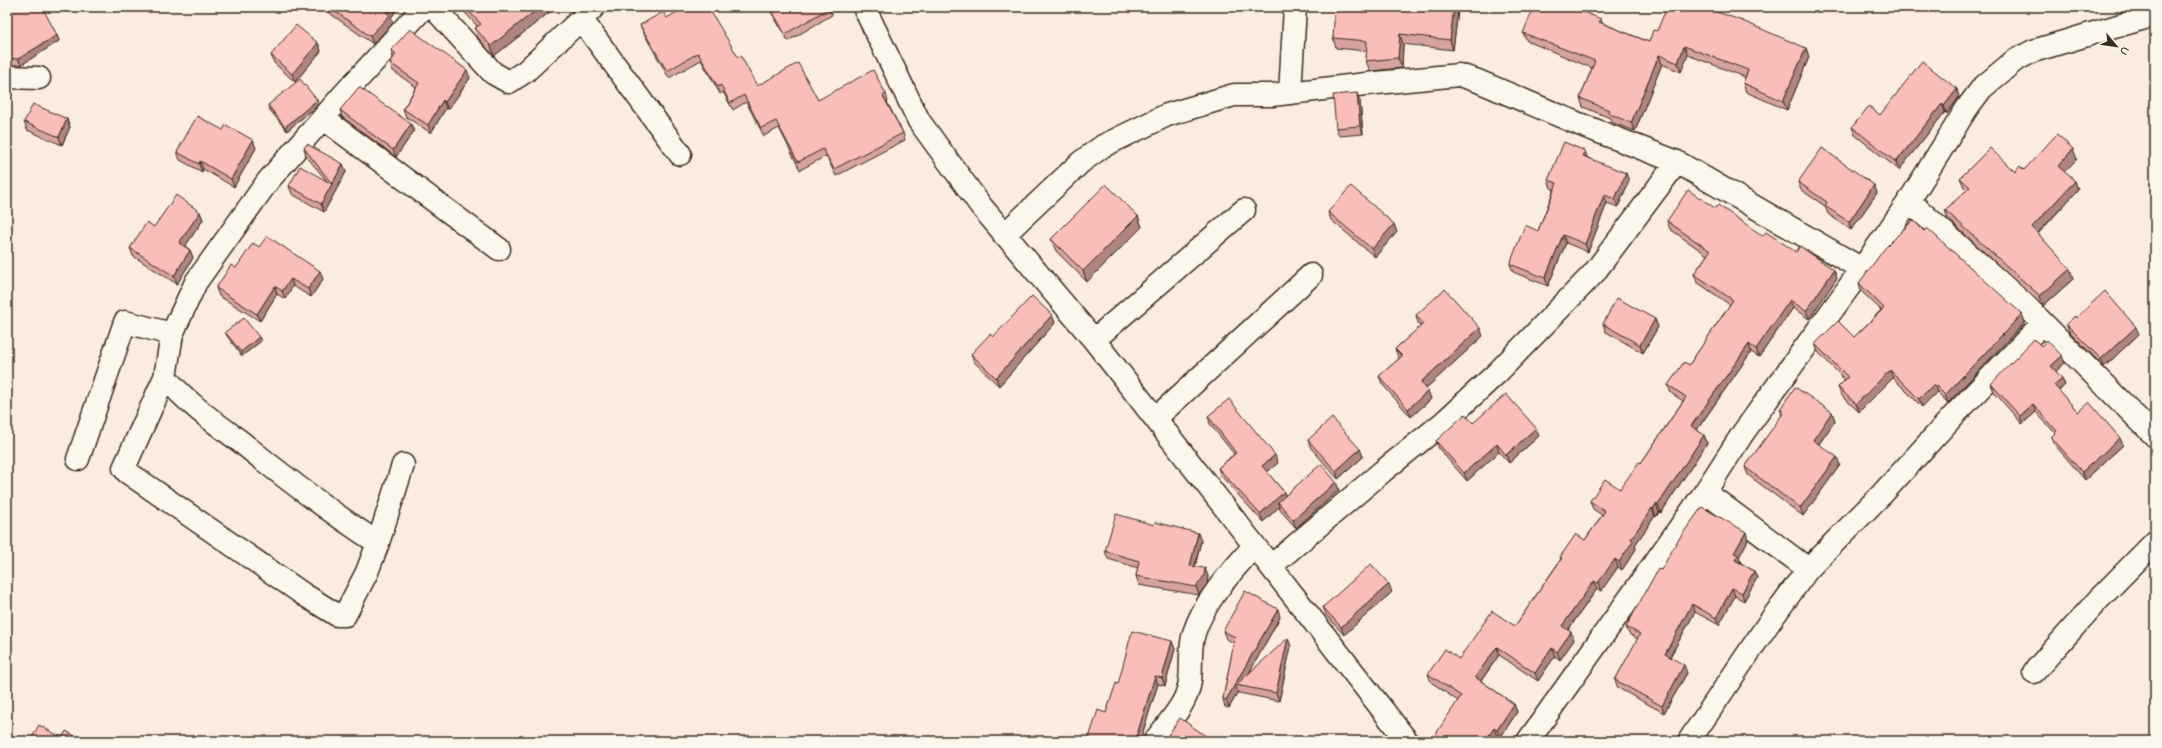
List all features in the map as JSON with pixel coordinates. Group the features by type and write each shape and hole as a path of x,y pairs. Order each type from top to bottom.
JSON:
{"street":[{"path":"403,465 368,572 346,612 342,616 337,615 127,472 125,466 165,377 172,334 196,282 233,228 268,182 324,119 344,94 424,7"},
{"path":"433,7 493,73 509,82 526,71 588,14 680,154"},
{"path":"864,7 919,121 1004,235 1094,340 1407,741"},
{"path":"1290,93 1295,7"},
{"path":"1537,738 1705,492 1743,433 1862,269 1909,201 1967,108 1982,88 2009,66 2033,51 2155,15"},
{"path":"1004,235 1081,162 1103,146 1167,115 1234,95 1290,93 1459,75 1478,81 1579,124 1677,162 1862,269"},
{"path":"7,77 39,78"},
{"path":"324,119 499,249"},
{"path":"1271,566 1383,471 1444,422 1497,373 1594,273 1677,162"},
{"path":"1909,201 2024,304 2042,324 2155,436"},
{"path":"1094,340 1244,210"},
{"path":"1156,418 1311,275"},
{"path":"78,459 125,322 172,334"},
{"path":"1689,741 1768,624 1808,569 1882,494 1956,413 2042,324"},
{"path":"165,377 180,395 258,456 331,511 378,543"},
{"path":"1705,492 1808,569"},
{"path":"2034,672 2097,602 2155,542"},
{"path":"1155,741 1181,706 1187,695 1190,682 1193,634 1203,613 1215,592 1254,546"}],"building":[{"path":"42,7 57,35 18,59 7,58 7,14 13,10 12,8"},
{"path":"329,7 390,7 386,12 390,15 370,36"},
{"path":"465,7 540,7 491,46 475,28 481,24"},
{"path":"685,7 708,7 738,57 741,56 757,86 798,63 818,100 873,70 886,94 883,96 903,133 834,169 823,149 798,162 776,121 761,128 744,95 730,103 721,85 718,87 698,53 667,71 640,25 663,12 667,18"},
{"path":"770,7 829,7 830,8 785,34"},
{"path":"1335,7 1454,7 1450,40 1400,34 1398,58 1366,61 1367,41 1333,38"},
{"path":"1534,7 1571,7 1601,19 1599,22 1649,42 1653,30 1657,31 1667,7 1703,7 1740,20 1806,48 1783,101 1743,83 1748,70 1684,46 1678,63 1659,55 1631,123 1608,113 1609,110 1580,98 1595,61 1523,33"},
{"path":"296,25 318,43 292,74 271,55"},
{"path":"410,29 467,70 445,102 443,100 428,125 403,109 419,83 390,63 396,54 391,50"},
{"path":"1922,61 1957,89 1944,106 1942,104 1896,162 1852,127 1869,106 1880,115"},
{"path":"300,79 317,100 285,127 268,105"},
{"path":"359,87 411,124 393,150 340,110"},
{"path":"1357,93 1360,126 1336,128 1333,95"},
{"path":"33,104 67,119 59,137 24,122"},
{"path":"197,116 223,130 226,125 253,140 231,179 200,161 199,164 177,152"},
{"path":"2057,134 2073,149 2058,166 2075,181 2032,227 2070,269 2040,296 1945,210 1970,187 1960,178 1990,148 2015,172 2020,166 2024,170"},
{"path":"1564,142 1585,151 1583,156 1626,173 1615,199 1604,195 1585,244 1563,235 1545,278 1510,264 1525,225 1538,231 1557,183 1548,180"},
{"path":"307,144 343,164 332,184 304,148"},
{"path":"1822,148 1874,185 1849,222 1825,206 1827,202 1798,182"},
{"path":"300,166 332,184 321,204 289,186"},
{"path":"1106,184 1138,216 1083,271 1051,239"},
{"path":"1351,186 1394,224 1372,249 1328,212"},
{"path":"1688,190 1715,208 1718,205 1763,236 1766,232 1796,252 1800,246 1834,270 1806,311 1790,300 1756,349 1749,344 1691,426 1704,435 1658,505 1656,504 1653,509 1652,508 1631,539 1633,541 1619,562 1615,559 1598,583 1594,581 1562,626 1571,632 1557,652 1552,648 1535,673 1497,647 1475,677 1514,704 1497,730 1494,728 1485,741 1431,741 1461,696 1428,674 1445,649 1459,659 1492,611 1515,626 1562,558 1560,557 1576,534 1585,540 1605,511 1590,501 1605,479 1620,489 1639,462 1641,463 1686,397 1668,385 1684,362 1689,365 1733,300 1694,274 1710,251 1667,221"},
{"path":"176,195 200,212 179,243 190,250 174,276 130,248 147,222 154,227"},
{"path":"1913,220 1924,231 1927,228 2022,314 1945,395 1934,384 1919,399 1890,370 1856,404 1838,387 1848,377 1815,344 1838,321 1854,337 1884,308 1859,283 1885,248"},
{"path":"267,236 320,271 308,289 291,279 282,291 275,286 257,314 216,288 231,265 236,268 253,243 259,247"},
{"path":"1445,289 1480,328 1421,382 1428,391 1408,409 1379,376 1402,356 1395,349 1423,324 1416,315"},
{"path":"2105,291 2136,327 2101,359 2066,324 2075,316 2076,318"},
{"path":"1032,296 1052,315 996,378 971,354 990,334 993,337"},
{"path":"1617,298 1655,319 1640,345 1603,324"},
{"path":"244,318 259,337 241,352 225,332"},
{"path":"2034,339 2041,346 2047,340 2062,356 2051,366 2062,378 2054,385 2078,412 2089,402 2120,438 2082,472 2051,437 2057,431 2033,404 2020,416 1991,384"},
{"path":"1795,387 1832,412 1813,440 1837,457 1800,508 1745,467 1784,412 1780,409"},
{"path":"1506,394 1536,428 1506,455 1497,444 1464,473 1436,441 1465,414 1473,423"},
{"path":"1229,399 1275,455 1262,466 1284,492 1260,514 1218,468 1236,453 1208,416"},
{"path":"1332,418 1360,449 1336,471 1308,440"},
{"path":"1321,464 1336,482 1293,520 1278,502"},
{"path":"1702,507 1746,532 1734,553 1738,555 1735,560 1754,571 1742,593 1732,588 1716,618 1692,604 1665,654 1684,665 1662,706 1615,680 1640,634 1626,627 1658,569 1661,570 1678,540"},
{"path":"1116,514 1154,525 1155,522 1198,533 1190,566 1205,568 1204,576 1196,587 1136,576 1139,561 1105,551"},
{"path":"1371,564 1389,584 1341,627 1323,607"},
{"path":"1245,591 1278,609 1226,700 1223,699 1235,637 1223,631"},
{"path":"1132,631 1172,641 1162,678 1155,676 1135,741 1099,741 1089,738 1098,710 1106,713 1116,683 1118,684"},
{"path":"1288,638 1276,693 1236,685"},
{"path":"1180,718 1213,741 1164,741"},
{"path":"39,725 62,738 66,731 84,741 30,741"}]}
